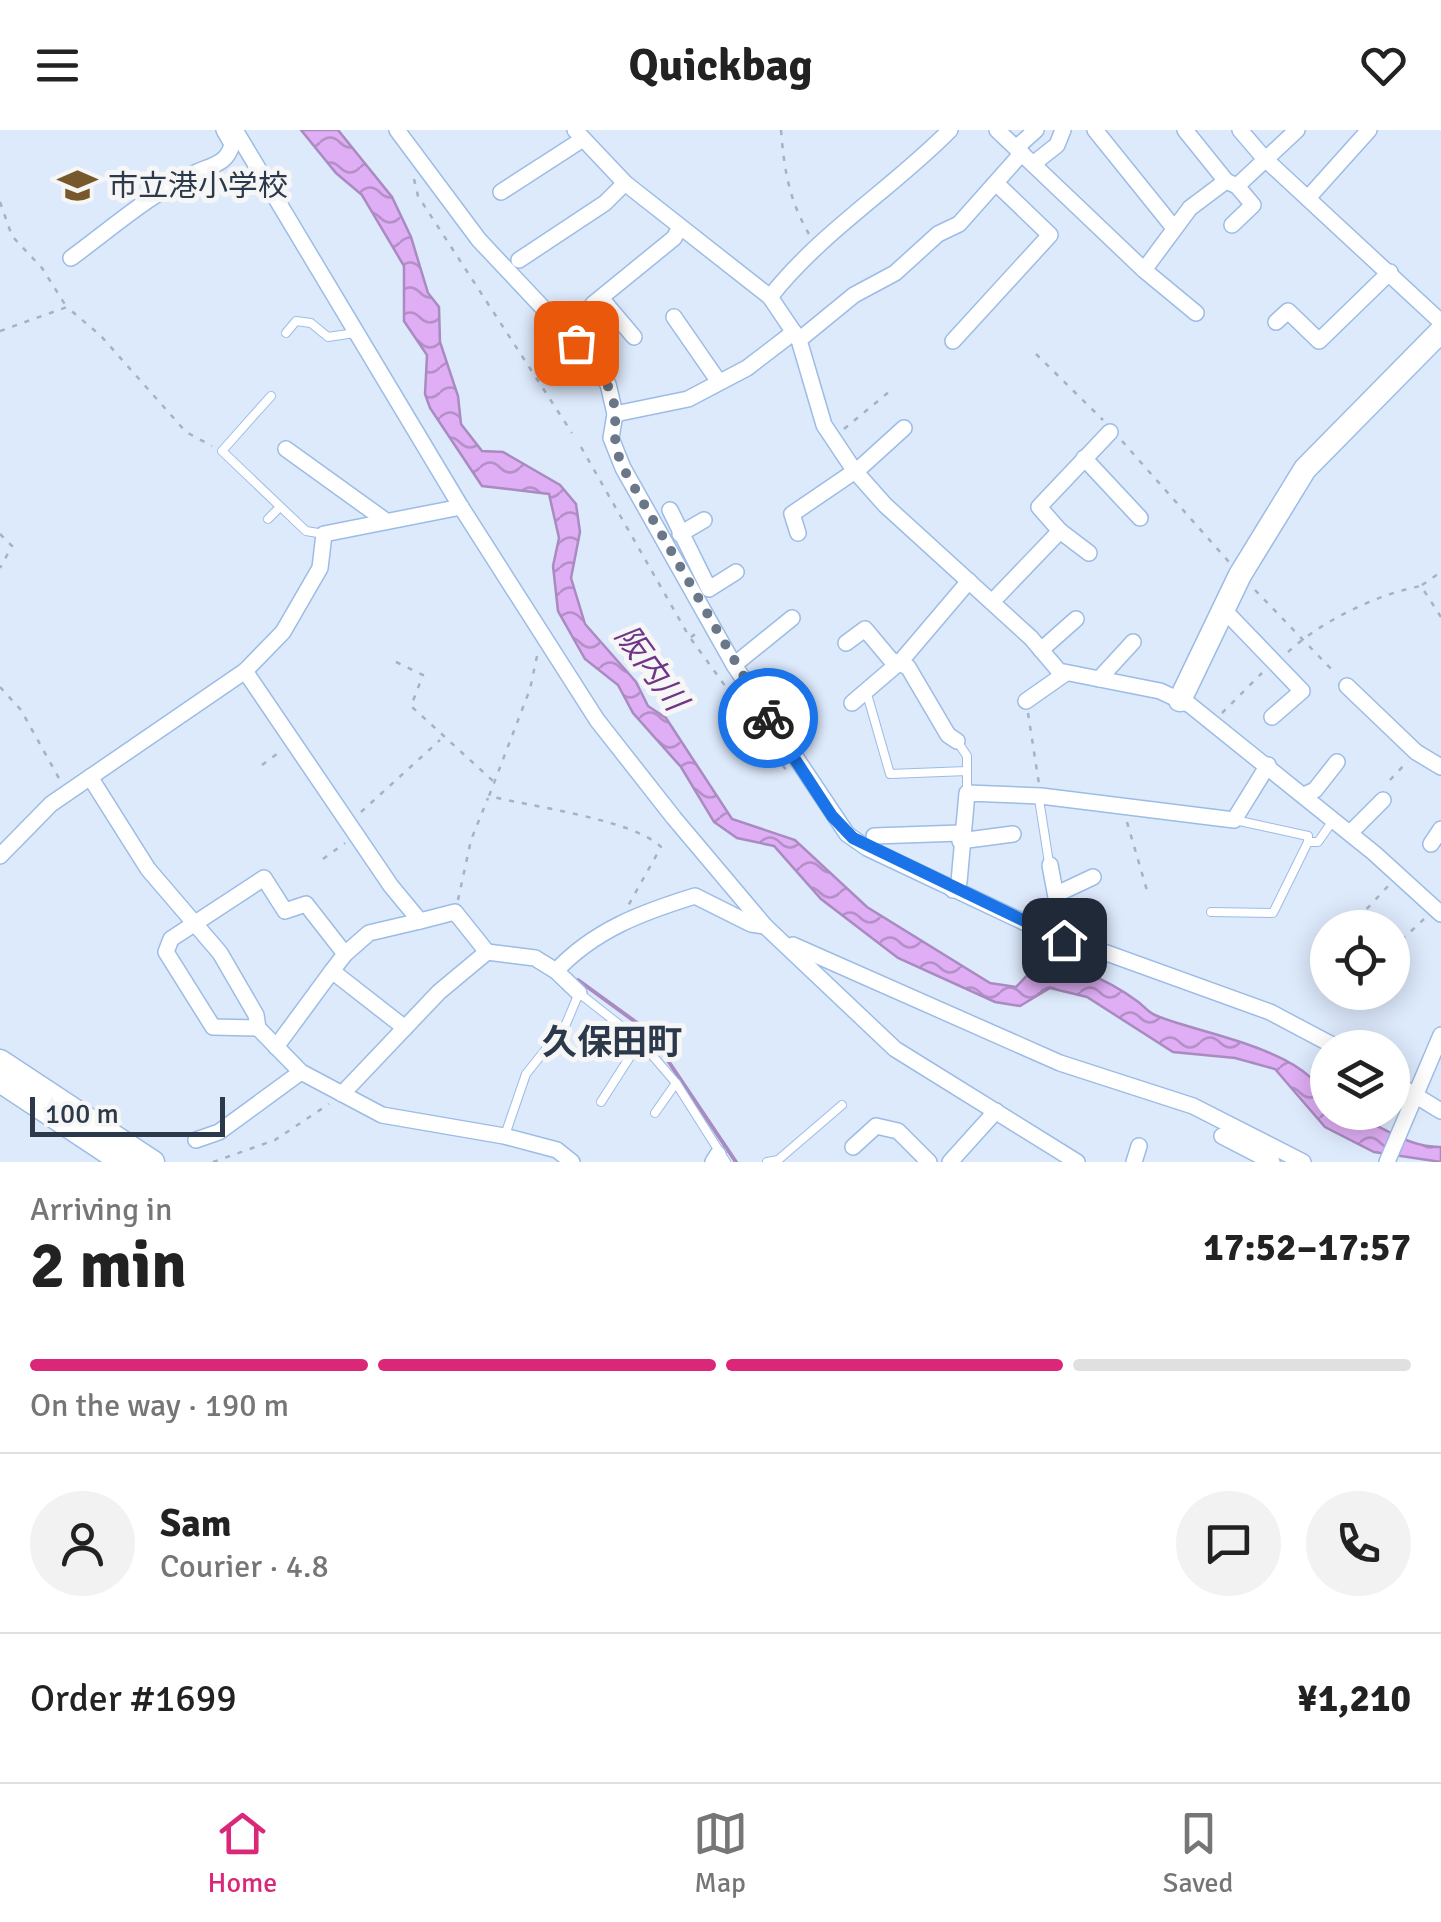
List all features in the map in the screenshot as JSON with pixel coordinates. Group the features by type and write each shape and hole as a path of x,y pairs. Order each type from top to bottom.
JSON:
{"street":[{"path":"71,258 150,202 161,188 224,160 232,144 224,130"},
{"path":"234,130 461,507 596,720 765,926 789,944 826,986 895,1049 1077,1162"},
{"path":"397,130 479,240 608,384 615,414 612,438 623,468 709,589 736,572"},
{"path":"997,130 1144,270 1196,313"},
{"path":"615,414 688,400 747,368 854,296 895,274 938,234 959,224 1024,155 1036,130"},
{"path":"1024,155 1057,145 1062,130"},
{"path":"1096,130 1174,228"},
{"path":"1186,130 1253,204 1232,225"},
{"path":"1240,130 1264,158 1441,322"},
{"path":"1144,270 1174,228 1297,130"},
{"path":"1308,198 1369,130"},
{"path":"770,296 943,132"},
{"path":"501,192 579,134 626,182 680,228 770,296 796,336 832,440 854,470 885,505 1066,673 1180,700 1214,721 1438,911"},
{"path":"519,260 606,203 626,182"},
{"path":"954,341 1050,236 997,184"},
{"path":"634,337 597,301 674,238 680,228"},
{"path":"1288,311 1319,341 1390,272"},
{"path":"674,317 719,382"},
{"path":"1180,700 1275,512 1305,469 1441,331"},
{"path":"798,533 792,514 904,428"},
{"path":"1090,554 1039,507 1110,432"},
{"path":"286,449 386,521"},
{"path":"1084,458 1140,518"},
{"path":"0,856 67,793 245,671 282,632 311,584 320,568 324,534 461,507"},
{"path":"670,510 703,612 759,704 847,834 867,848 1064,940 1270,1012 1310,1033"},
{"path":"680,545 704,520"},
{"path":"992,602 1060,530"},
{"path":"860,699 900,661 969,581"},
{"path":"1224,610 1302,691 1272,717"},
{"path":"734,664 792,618"},
{"path":"1042,650 1076,619"},
{"path":"846,643 866,629 892,660 900,661 948,735 957,741"},
{"path":"1098,678 1133,642"},
{"path":"245,671 390,886 420,921"},
{"path":"1026,702 1066,673"},
{"path":"1347,686 1416,752 1441,767"},
{"path":"759,704 784,714"},
{"path":"1304,796 1315,790 1337,762"},
{"path":"953,890 959,882 966,793 1125,806 1234,820 1268,766"},
{"path":"90,776 148,869 198,923 256,1016 258,1028 302,1072 382,1115 504,1136 556,1150 572,1162"},
{"path":"1350,833 1383,800"},
{"path":"1431,844 1441,829"},
{"path":"874,836 1013,834"},
{"path":"1050,865 1064,940"},
{"path":"1057,894 1093,876"},
{"path":"258,1028 213,1027 166,952 171,939 264,878 285,911 306,904 344,954"},
{"path":"556,971 624,921 695,896 751,924 765,926"},
{"path":"276,1047 344,954 369,933 455,912 487,952 535,958 579,993"},
{"path":"789,944 1060,1064 1194,1106 1303,1162"},
{"path":"342,1094 439,992 487,952"},
{"path":"826,986 843,968"},
{"path":"332,971 405,1028"},
{"path":"1387,1162 1441,1036"},
{"path":"0,1062 153,1162"},
{"path":"196,1140 219,1132 302,1072"},
{"path":"0,1081 122,1162"},
{"path":"1410,1092 1441,1112"},
{"path":"950,1162 996,1111"},
{"path":"852,1147 876,1126 888,1127 929,1162"},
{"path":"1222,1136 1272,1162"}],"lane":[{"path":"286,333 296,321 311,323 328,337 358,332"},
{"path":"271,396 222,451 306,531 324,534"},
{"path":"268,519 278,508"},
{"path":"860,699 890,774 967,771"},
{"path":"957,741 967,756 966,793"},
{"path":"1039,799 1050,865"},
{"path":"1212,912 1273,914 1308,842 1308,836 1281,827 1234,820"},
{"path":"1308,842 1318,842 1334,820"},
{"path":"504,1136 526,1074 566,1024 579,993 640,1041 676,1083 719,1160"},
{"path":"600,1102 640,1041"},
{"path":"655,1113 676,1083"},
{"path":"767,1162 778,1160 842,1105"}],"path":[{"path":"782,130 784,173 793,206 817,249"},
{"path":"414,178 418,196 572,433"},
{"path":"0,202 12,236 67,307 101,336 186,432 222,451"},
{"path":"0,331 67,307"},
{"path":"1036,354 1110,432"},
{"path":"832,440 890,390"},
{"path":"581,447 690,638 783,769 796,780"},
{"path":"0,534 12,546 0,568"},
{"path":"1214,721 1306,634 1403,589 1421,586 1441,572"},
{"path":"1421,586 1441,618"},
{"path":"690,638 699,632 703,612"},
{"path":"455,912 471,840 530,689 541,632"},
{"path":"396,662 423,674 411,706 442,739 494,782"},
{"path":"0,687 21,710 67,793"},
{"path":"1026,702 1039,799"},
{"path":"323,859 442,739"},
{"path":"262,765 293,741"},
{"path":"1390,780 1416,752"},
{"path":"488,796 615,824 653,839 660,846 623,914 624,921"},
{"path":"1125,806 1148,894"},
{"path":"1366,910 1398,876"},
{"path":"1410,934 1438,911"},
{"path":"213,1162 275,1140 342,1094"}],"water":[{"name":"阪内川","path":"301,130 338,130 392,197 411,237 428,293 439,307 440,342 458,396 461,424 482,451 503,452 560,485 576,504 580,532 571,578 585,624 636,682 648,706 666,718 732,819 795,840 867,907 990,983 1016,987 1037,965 1064,967 1102,980 1155,1015 1284,1060 1310,1078 1310,1110 1275,1069 1235,1058 1173,1052 1087,997 1050,988 1020,1006 995,1002 898,958 821,899 774,846 737,838 714,822 681,767 633,713 618,685 585,659 558,611 553,566 559,538 549,494 482,486 430,408 425,394 427,355 404,321 404,266 362,195 336,173"},
{"name":"阪内川","path":"1331,1130 1386,1130 1412,1142 1441,1147 1441,1162 1374,1152"}],"waterway":[{"path":"578,980 648,1031 736,1162"}],"way so far":[{"path":"576,343 608,384 615,414 612,438 623,468 703,612 768,718"}],"place":[{"name":"市立港小学校","path":"78,186"}],"district":[{"name":"久保田町","path":"612,1042"}],"route":[{"path":"768,718 847,834 867,848 1064,940"}]}
